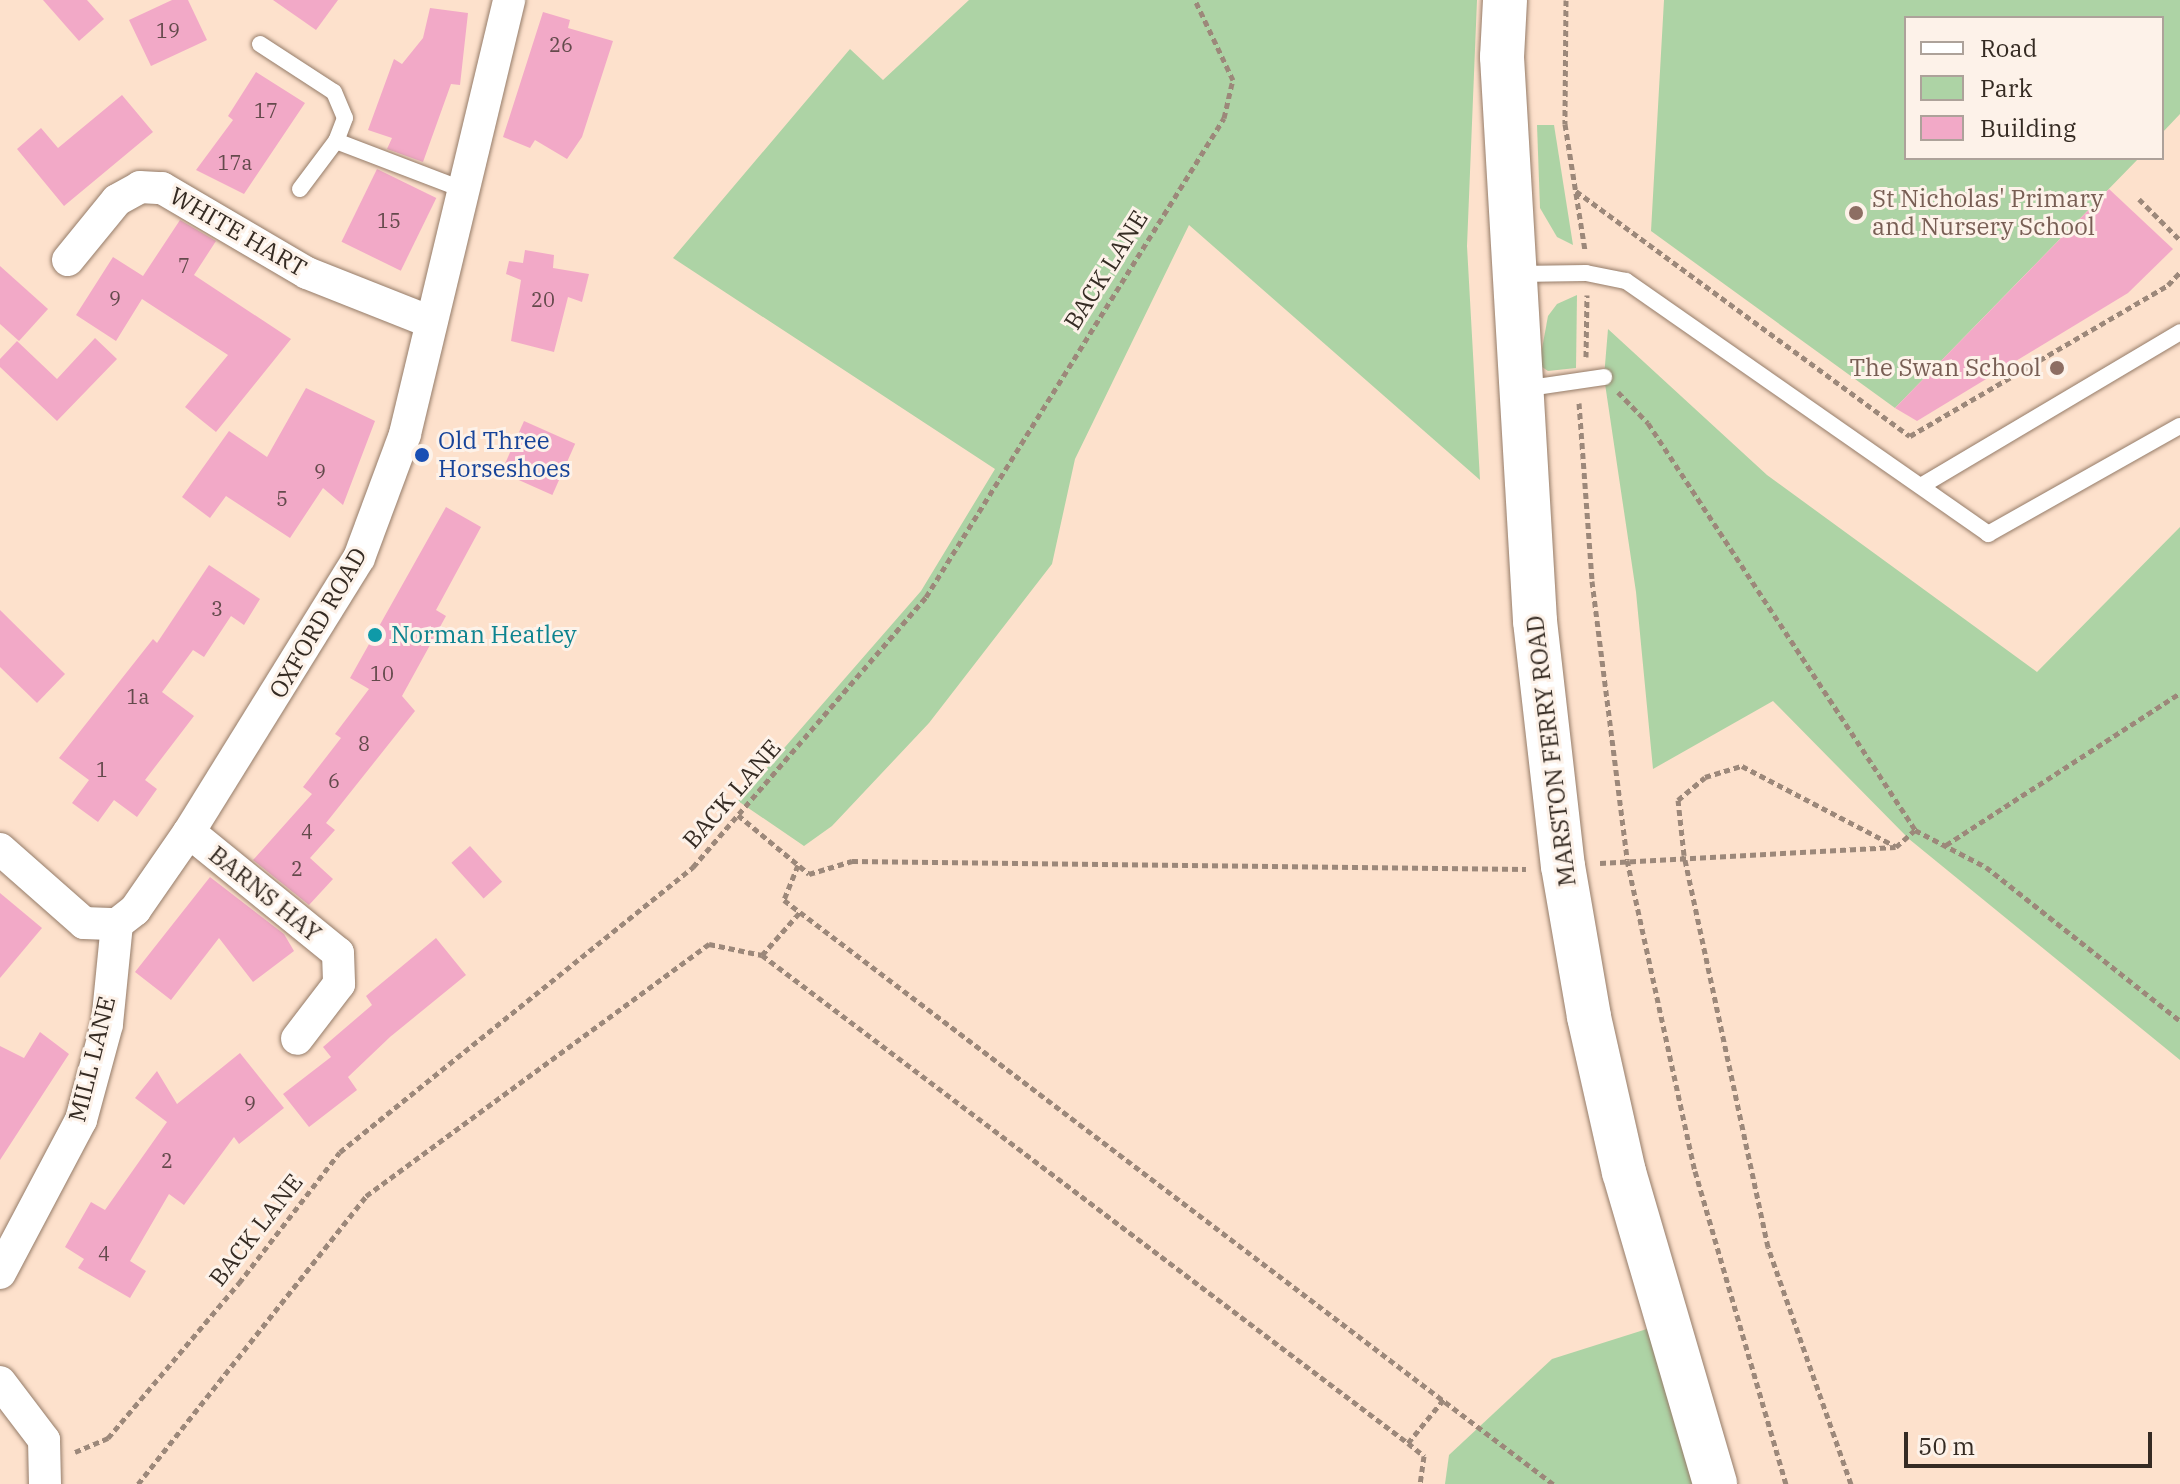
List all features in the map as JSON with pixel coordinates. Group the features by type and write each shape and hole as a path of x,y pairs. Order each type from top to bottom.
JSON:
{"main road":[{"name":"MARSTON FERRY ROAD","path":"1505,0 1502,57 1535,621 1563,866 1589,1017 1624,1172 1715,1484"}],"street":[{"name":"OXFORD ROAD","path":"117,924 135,910 189,832 359,558 405,434 509,0"},
{"name":"WHITE HART","path":"68,260 117,200 140,187 162,188 307,273 431,322"},
{"name":"BARNS HAY","path":"189,832 338,953 339,984 297,1039"},
{"path":"0,849 84,923 117,924"},
{"name":"MILL LANE","path":"0,1273 81,1120 107,1024 117,924"},
{"path":"0,1382 44,1440 47,1474"}],"lane":[{"path":"260,44 334,92 345,118 336,141 300,189"},
{"path":"336,141 462,189"},
{"path":"1515,274 1586,273 1626,281 1988,534 2180,426"},
{"path":"1921,486 2180,332"},
{"path":"1522,389 1604,377"}],"path":[{"name":"BACK LANE","path":"47,1474 108,1438 239,1283 340,1152 693,867 926,597 1224,118 1233,80 1195,0"},
{"path":"1566,0 1565,124 1585,250"},
{"path":"1575,191 1910,436 2168,285 2180,272"},
{"path":"2139,199 2180,240"},
{"path":"1587,302 1583,380 1578,408 1583,493 1627,860 1695,1171 1786,1484"},
{"path":"1604,377 1648,423 1915,830 1986,867 2180,1021"},
{"path":"1945,846 2180,693"},
{"path":"1851,1484 1768,1247 1684,855 1678,800 1705,777 1742,766 1896,847"},
{"path":"738,815 809,874 852,861 1563,866 1684,855 1896,847 1915,830"},
{"path":"798,865 784,900 1553,1484"},
{"path":"762,955 800,912"},
{"path":"138,1484 366,1196 709,944 762,955 1408,1443 1424,1456 1420,1484"},
{"path":"1408,1443 1444,1399"}],"green space":[{"path":"969,0 1477,0 1467,246 1480,480 1189,225 1075,459 1052,564 929,723 832,826 804,846 738,801 921,591 995,469 673,258 850,49 883,80"},
{"name":"St Nicholas' Primary and Nursery School","path":"1664,0 2180,0 2180,114 2164,131 2164,16 1904,16 1904,160 2137,160 1895,408 1651,231"},
{"path":"1537,125 1554,125 1573,245 1557,237 1540,208"},
{"path":"1577,295 1576,368 1548,371 1539,365 1548,316 1557,304"},
{"path":"1608,329 1767,475 2037,672 2180,527 2180,1060 1909,839 1773,701 1653,769 1636,592 1604,377"},
{"path":"1650,1328 1698,1484 1445,1484 1449,1455 1552,1359"}],"building":[{"path":"43,0 87,0 104,19 79,41"},
{"path":"172,0 188,0 207,40 151,66 129,20"},
{"path":"273,0 338,0 316,30"},
{"path":"430,8 468,13 460,85 451,84 423,162 387,149 392,138 368,130 394,59 402,64 423,38"},
{"path":"543,12 570,20 568,28 613,41 582,137 567,159 535,140 530,148 503,137"},
{"path":"256,72 305,103 244,194 196,170 233,120 228,116"},
{"path":"122,95 153,132 64,206 17,149 41,128 58,148"},
{"path":"377,169 436,198 401,271 341,242"},
{"path":"2109,189 2173,249 2128,293 1917,421 1895,408"},
{"path":"180,220 216,241 194,275 291,339 216,432 185,407 228,355 142,299 116,341 76,315 113,257 143,276"},
{"path":"525,250 554,255 553,268 589,274 582,302 568,297 554,352 511,341 521,280 506,274 509,261 523,263"},
{"path":"0,266 48,309 19,341 0,324"},
{"path":"95,338 117,359 57,421 0,367 0,359 17,341 57,379"},
{"path":"306,388 375,421 343,505 323,488 290,538 226,496 210,518 182,497 229,431 267,457"},
{"path":"524,421 575,444 552,495 501,472"},
{"path":"446,507 481,527 436,610 446,616 402,696 415,711 326,823 335,830 310,858 333,879 309,905 253,860 312,794 303,787 341,738 335,734 369,689 350,678"},
{"path":"209,565 260,599 244,625 231,616 204,657 193,650 162,692 194,716 145,780 157,789 137,817 114,800 98,822 72,803 89,780 59,758 153,639 157,643"},
{"path":"0,610 65,674 37,703 0,667"},
{"path":"470,846 502,882 484,898 451,863"},
{"path":"210,877 284,934 294,951 253,982 219,938 171,1000 135,972"},
{"path":"0,893 42,928 0,978"},
{"path":"436,938 466,975 390,1037 348,1077 357,1090 309,1127 283,1094 331,1057 323,1047 372,1005 366,996"},
{"path":"40,1032 69,1054 0,1160 0,1046 24,1058"},
{"path":"240,1053 284,1108 239,1144 234,1137 184,1205 169,1194 130,1261 146,1271 130,1298 78,1268 84,1259 65,1247 91,1202 105,1210 167,1122 135,1098 157,1071 177,1104"}],"place":[{"name":"St Nicholas' Primary and Nursery School","path":"1856,213"},
{"name":"The Swan School","path":"2057,368"},
{"name":"Old Three Horseshoes","path":"422,455"},
{"name":"Norman Heatley","path":"375,635"}]}
